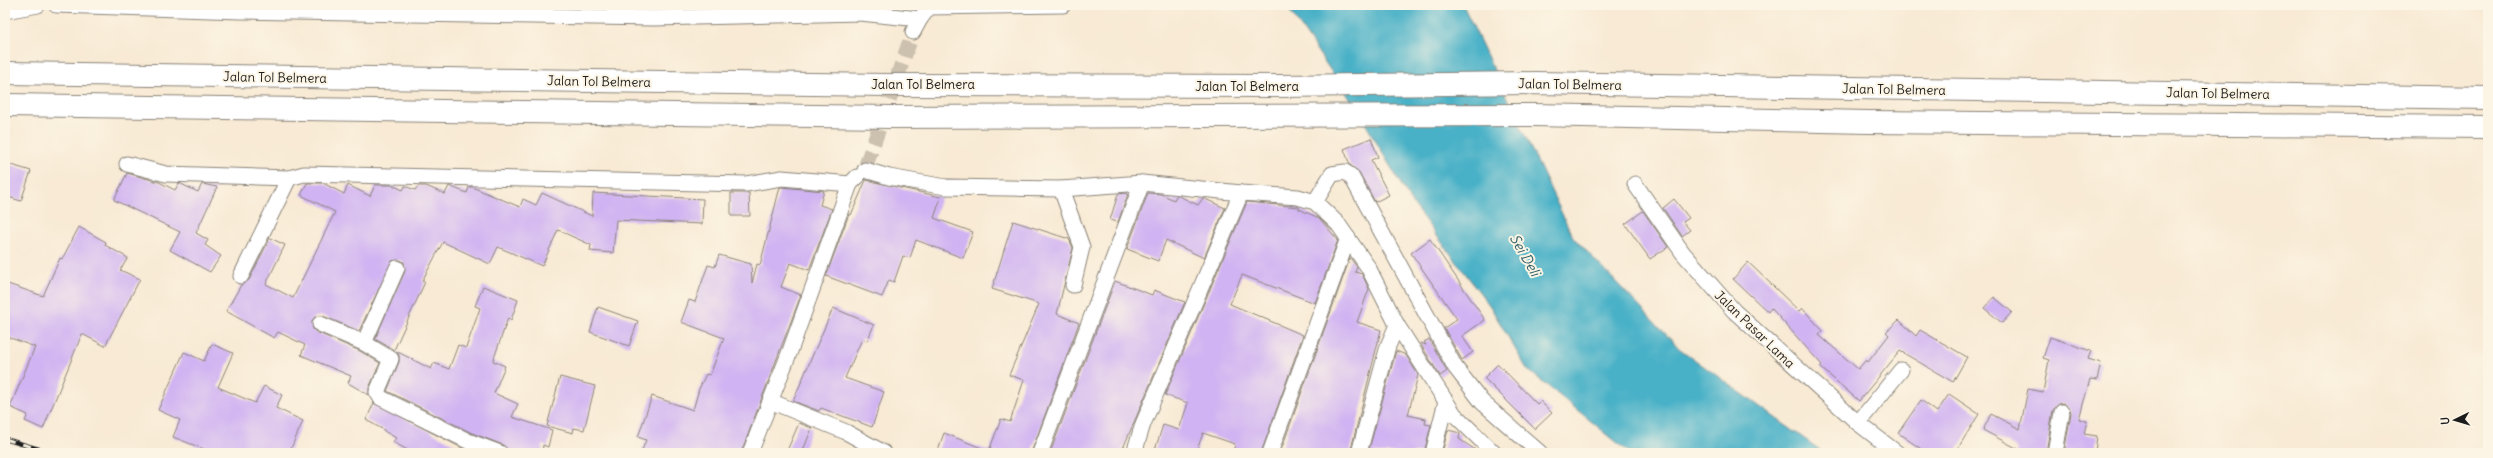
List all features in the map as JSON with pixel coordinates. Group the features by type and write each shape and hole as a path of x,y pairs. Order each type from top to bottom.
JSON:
{"highway":[{"name":"Jalan Tol Belmera","path":"5,72 54,74 887,84 1279,86 1536,84 2488,98"},
{"path":"5,105 61,108 891,117 1307,117 1534,115 1884,122 2488,127"}],"street":[{"path":"5,11 38,5"},
{"path":"56,5 860,13 923,16 1064,5"},
{"path":"127,164 166,174 289,178 304,174 746,184 782,178 850,184"},
{"path":"750,453 850,184 865,167 889,177 946,187 1061,189 1142,183 1298,197 1315,202 1328,212 1368,267 1397,325 1454,414 1494,453"},
{"path":"1315,202 1332,174 1345,172 1351,176 1455,367 1482,402 1540,453"},
{"path":"242,276 289,178"},
{"path":"1040,453 1142,183"},
{"name":"Jalan Pasar Lama","path":"1635,184 1700,275 1766,342 1858,423 1897,453"},
{"path":"1061,189 1082,248 1072,285"},
{"path":"1134,453 1146,417 1241,193"},
{"path":"1270,453 1348,238"},
{"path":"364,343 397,268"},
{"path":"320,324 364,343 391,358 377,392 378,395 468,441 500,453"},
{"path":"1359,453 1388,346 1397,325"},
{"path":"1858,423 1901,370"},
{"path":"770,401 846,432 884,453"},
{"path":"1432,453 1446,401"},
{"path":"2055,453 2062,412"}],"water":[{"name":"Sei Deli","path":"1288,5 1463,5 1573,237 1680,349 1824,453 1630,453 1527,369 1490,306 1412,203 1355,106 1289,10"}],"building":[{"path":"1371,138 1378,157 1371,160 1389,195 1375,202 1359,172 1350,165 1344,149"},
{"path":"5,163 31,171 21,201 5,196"},
{"path":"127,173 159,182 175,190 179,183 198,192 202,184 217,187 196,233 208,240 205,245 221,256 210,272 170,250 180,232 114,200"},
{"path":"866,180 941,197 934,218 973,232 963,258 916,240 910,258 903,256 894,282 889,280 882,297 826,276 849,214 851,215"},
{"path":"307,183 323,183 344,194 348,185 370,196 375,185 392,185 403,190 405,186 415,190 418,186 426,186 445,194 449,186 467,193 469,187 472,187 520,207 523,199 536,205 542,193 592,216 593,193 703,199 702,224 616,220 613,253 590,251 591,245 558,230 542,266 498,247 490,264 443,242 422,281 425,282 394,350 375,339 405,271 404,262 400,260 392,261 359,331 323,316 315,317 312,321 313,329 316,332 360,351 380,363 369,388 369,395 348,383 351,376 301,355 305,345 278,332 274,338 226,311 241,285 249,280 270,238 285,245 266,284 293,298 335,212 301,195"},
{"path":"780,187 824,191 820,205 832,209 809,270 790,263 781,287 801,295 741,453 641,453 646,440 638,437 652,396 693,410 699,389 706,374 710,375 724,338 681,322 689,300 695,302 708,265 715,267 719,255 751,264 752,283 757,264 760,265"},
{"path":"731,193 749,193 750,216 731,216"},
{"path":"1148,193 1161,194 1174,200 1176,196 1179,196 1198,205 1203,198 1225,208 1204,258 1166,240 1158,261 1127,249"},
{"path":"1118,194 1128,194 1118,222 1110,220"},
{"path":"1674,199 1689,218 1683,222 1690,230 1682,236 1663,208"},
{"path":"1247,202 1299,207 1299,209 1319,218 1338,240 1315,303 1242,275 1230,304 1303,335 1261,453 1233,453 1235,444 1203,433 1196,453 1154,453 1163,425 1179,430 1188,403 1165,395"},
{"path":"1643,211 1668,247 1650,259 1625,224"},
{"path":"1013,221 1069,239 1073,248 1057,314 1079,323 1031,453 937,453 944,433 989,451 1001,419 1010,422 1024,380 1009,375 1039,304 992,289"},
{"path":"79,227 106,242 105,245 128,258 120,270 140,279 105,346 82,334 43,429 25,421 28,415 10,407 35,347 5,336 5,283 43,296 60,258 62,259"},
{"path":"1430,239 1485,320 1462,336 1473,352 1462,360 1444,328 1457,319 1411,253"},
{"path":"1350,258 1357,267 1355,272 1362,274 1369,289 1357,322 1381,330 1350,453 1280,453"},
{"path":"1748,262 1799,311 1802,308 1823,331 1819,335 1858,369 1866,360 1868,362 1889,335 1886,332 1899,320 1916,336 1920,330 1967,357 1953,382 1900,351 1859,401 1820,367 1822,365 1771,308 1768,312 1733,279"},
{"path":"1115,281 1152,295 1154,290 1185,302 1121,453 1050,453"},
{"path":"483,286 518,300 511,320 508,318 493,361 505,366 494,393 518,404 512,417 552,430 548,447 543,445 542,453 509,453 503,445 472,433 387,391 399,362 399,355 396,351 431,369 434,363 449,369 458,345 466,348 480,308 475,306"},
{"path":"1994,297 2012,312 2002,323 1984,308"},
{"path":"598,307 638,321 629,346 590,332"},
{"path":"833,308 874,325 867,341 862,339 845,378 884,392 872,427 821,408 819,411 793,401"},
{"path":"2050,337 2091,351 2088,359 2101,363 2097,380 2090,379 2079,419 2087,421 2084,434 2097,436 2095,452 2077,450 2077,453 2064,453 2071,413 2070,409 2064,403 2059,404 2053,410 2046,453 2017,453 2018,449 1983,430 1991,414 2020,429 2028,389 2043,392 2049,360 2043,358"},
{"path":"1429,339 1447,371 1440,376 1420,343 1426,345 1424,342"},
{"path":"212,344 233,353 218,387 255,403 264,386 282,395 276,408 303,421 289,453 214,453 173,437 180,420 158,410 184,352 204,361"},
{"path":"1396,351 1406,355 1418,375 1408,415 1426,419 1425,424 1431,425 1424,453 1368,453"},
{"path":"1498,364 1537,404 1540,401 1552,413 1535,429 1484,378"},
{"path":"560,377 595,386 584,430 574,428 573,433 547,426"},
{"path":"1949,394 1979,414 1955,453 1927,453 1898,433 1921,400 1937,412"},
{"path":"374,403 474,453 413,453 393,442 396,438 366,420"},
{"path":"799,423 812,428 802,453 786,453"},
{"path":"1448,430 1460,433 1459,439 1480,453 1442,453"}],"tunnel":[{"path":"866,165 913,32"}],"railway":[{"path":"5,439 52,453"}]}
